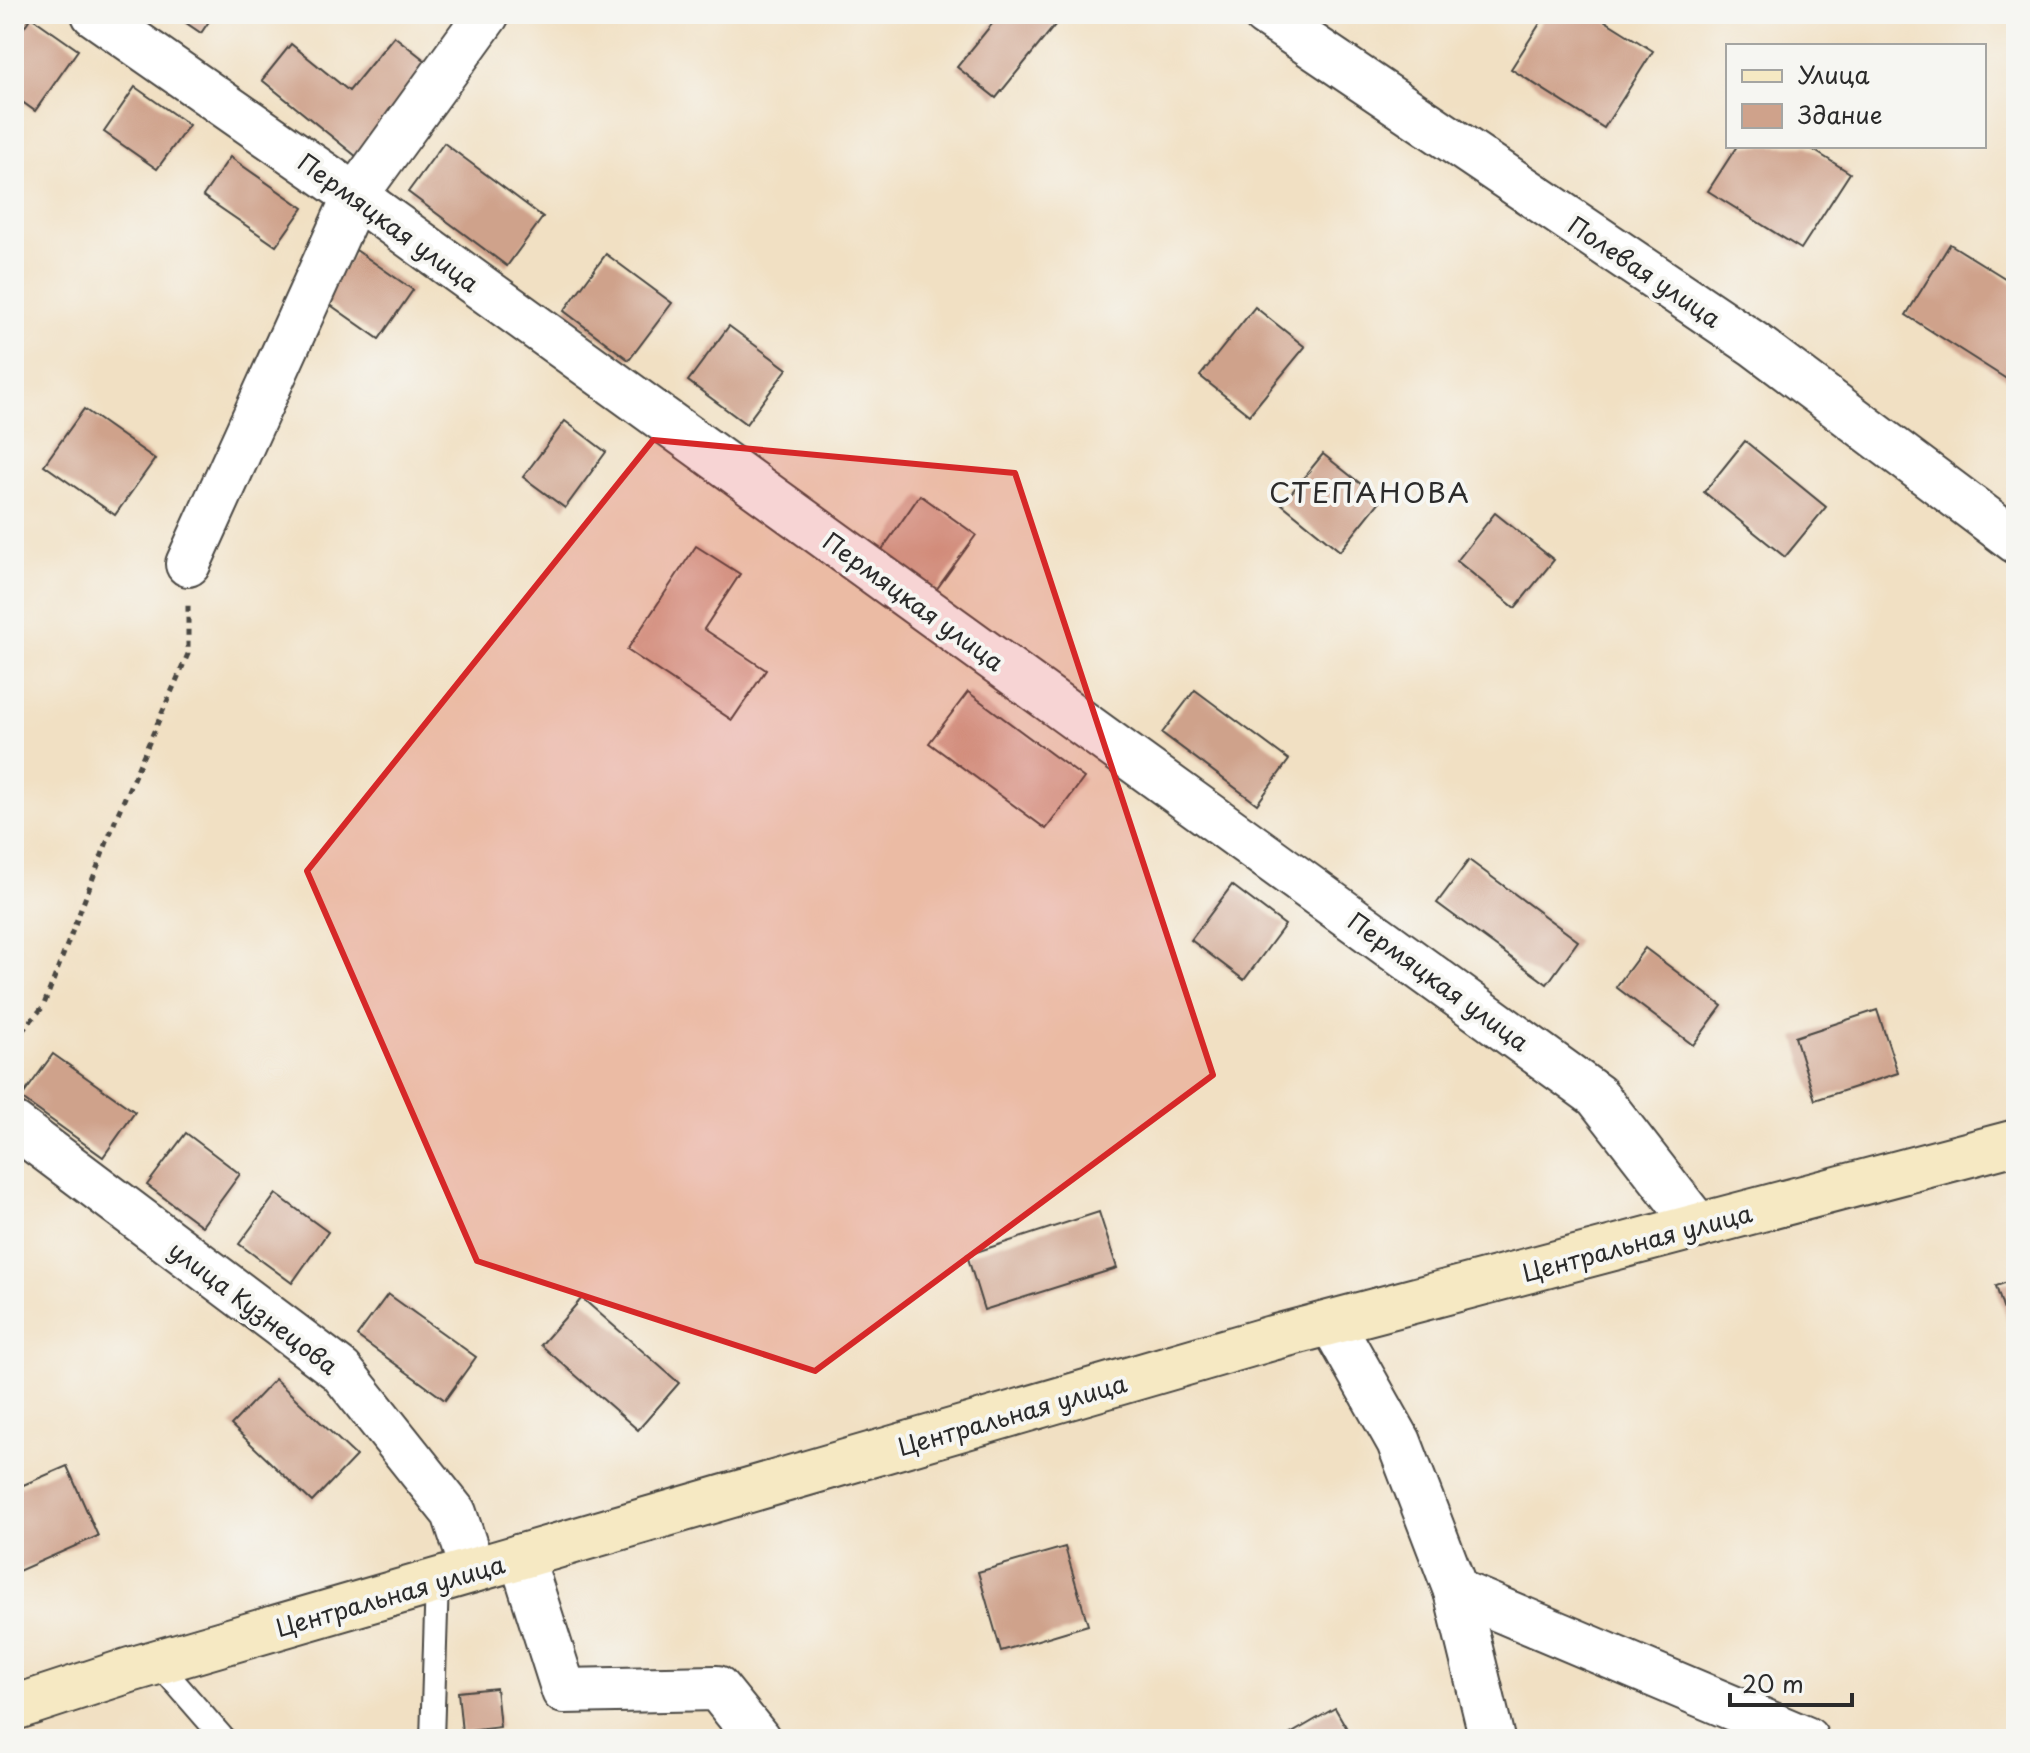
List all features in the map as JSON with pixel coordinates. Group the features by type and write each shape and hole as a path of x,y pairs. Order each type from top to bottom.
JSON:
{"main road":[{"name":"Центральная улица","path":"14,1708 157,1662 1332,1323 2016,1142"}],"street":[{"name":"Пермяцкая улица","path":"94,14 355,196 1597,1096 1698,1226"},
{"path":"188,564 355,196 487,14"},
{"name":"Полевая улица","path":"1265,14 1754,344 2016,541"},
{"name":"улица Кузнецова","path":"14,1125 341,1371 454,1513 455,1576"},
{"path":"1332,1323 1399,1442 1456,1591 1492,1739"},
{"path":"521,1556 564,1691 717,1688 758,1739"},
{"path":"1456,1591 1806,1739"}],"lane":[{"path":"432,1739 455,1576"},
{"path":"157,1662 224,1739"}],"path":[{"path":"14,1040 43,1007 119,811 188,654 188,564"}],"highlighted area":[{"path":"653,440 1015,473 1213,1075 815,1371 477,1261 307,871"}],"building":[{"path":"173,14 214,14 201,33"},
{"path":"1000,14 1064,14 996,98 957,67"},
{"path":"1546,14 1594,14 1653,51 1604,128 1511,69"},
{"path":"31,17 78,50 35,111 14,96 14,42"},
{"path":"394,36 436,69 362,161 262,80 291,44 349,91"},
{"path":"135,87 189,125 157,169 104,132"},
{"path":"444,143 543,217 507,266 408,192"},
{"path":"1736,148 1810,148 1850,173 1801,249 1708,191"},
{"path":"230,157 303,208 276,246 203,196"},
{"path":"1950,244 2016,285 2016,385 1906,315"},
{"path":"356,250 413,290 379,339 322,299"},
{"path":"606,254 672,303 629,360 564,311"},
{"path":"1255,307 1305,347 1249,415 1200,376"},
{"path":"729,326 787,369 746,424 688,381"},
{"path":"84,409 155,459 115,515 44,465"},
{"path":"565,421 606,452 565,508 523,477"},
{"path":"1745,441 1826,507 1785,557 1704,492"},
{"path":"1323,454 1381,500 1340,551 1282,504"},
{"path":"920,495 976,535 936,590 881,551"},
{"path":"1495,513 1554,560 1515,608 1457,561"},
{"path":"696,546 740,574 704,629 766,670 732,720 627,650"},
{"path":"1195,690 1289,760 1257,804 1162,733"},
{"path":"968,692 1084,778 1046,829 929,743"},
{"path":"1469,860 1578,941 1547,984 1437,903"},
{"path":"1232,885 1285,925 1244,980 1191,940"},
{"path":"1645,948 1722,1006 1693,1045 1616,987"},
{"path":"1877,1010 1898,1073 1815,1100 1795,1037"},
{"path":"53,1054 135,1112 103,1157 21,1098"},
{"path":"186,1133 240,1174 202,1226 147,1185"},
{"path":"276,1194 328,1232 292,1283 239,1244"},
{"path":"1099,1212 1117,1268 984,1310 967,1255"},
{"path":"2016,1279 2016,1345 2015,1345 1996,1286"},
{"path":"388,1294 476,1357 445,1400 357,1336"},
{"path":"582,1298 679,1383 638,1430 541,1345"},
{"path":"275,1379 356,1456 312,1502 231,1425"},
{"path":"67,1466 98,1536 14,1573 14,1489"},
{"path":"1065,1547 1088,1625 1001,1651 978,1572"},
{"path":"496,1688 500,1727 462,1732 458,1692"},
{"path":"1335,1708 1353,1739 1282,1739"}],"district":[{"name":"СТЕПАНОВА","path":"1370,491"}]}
